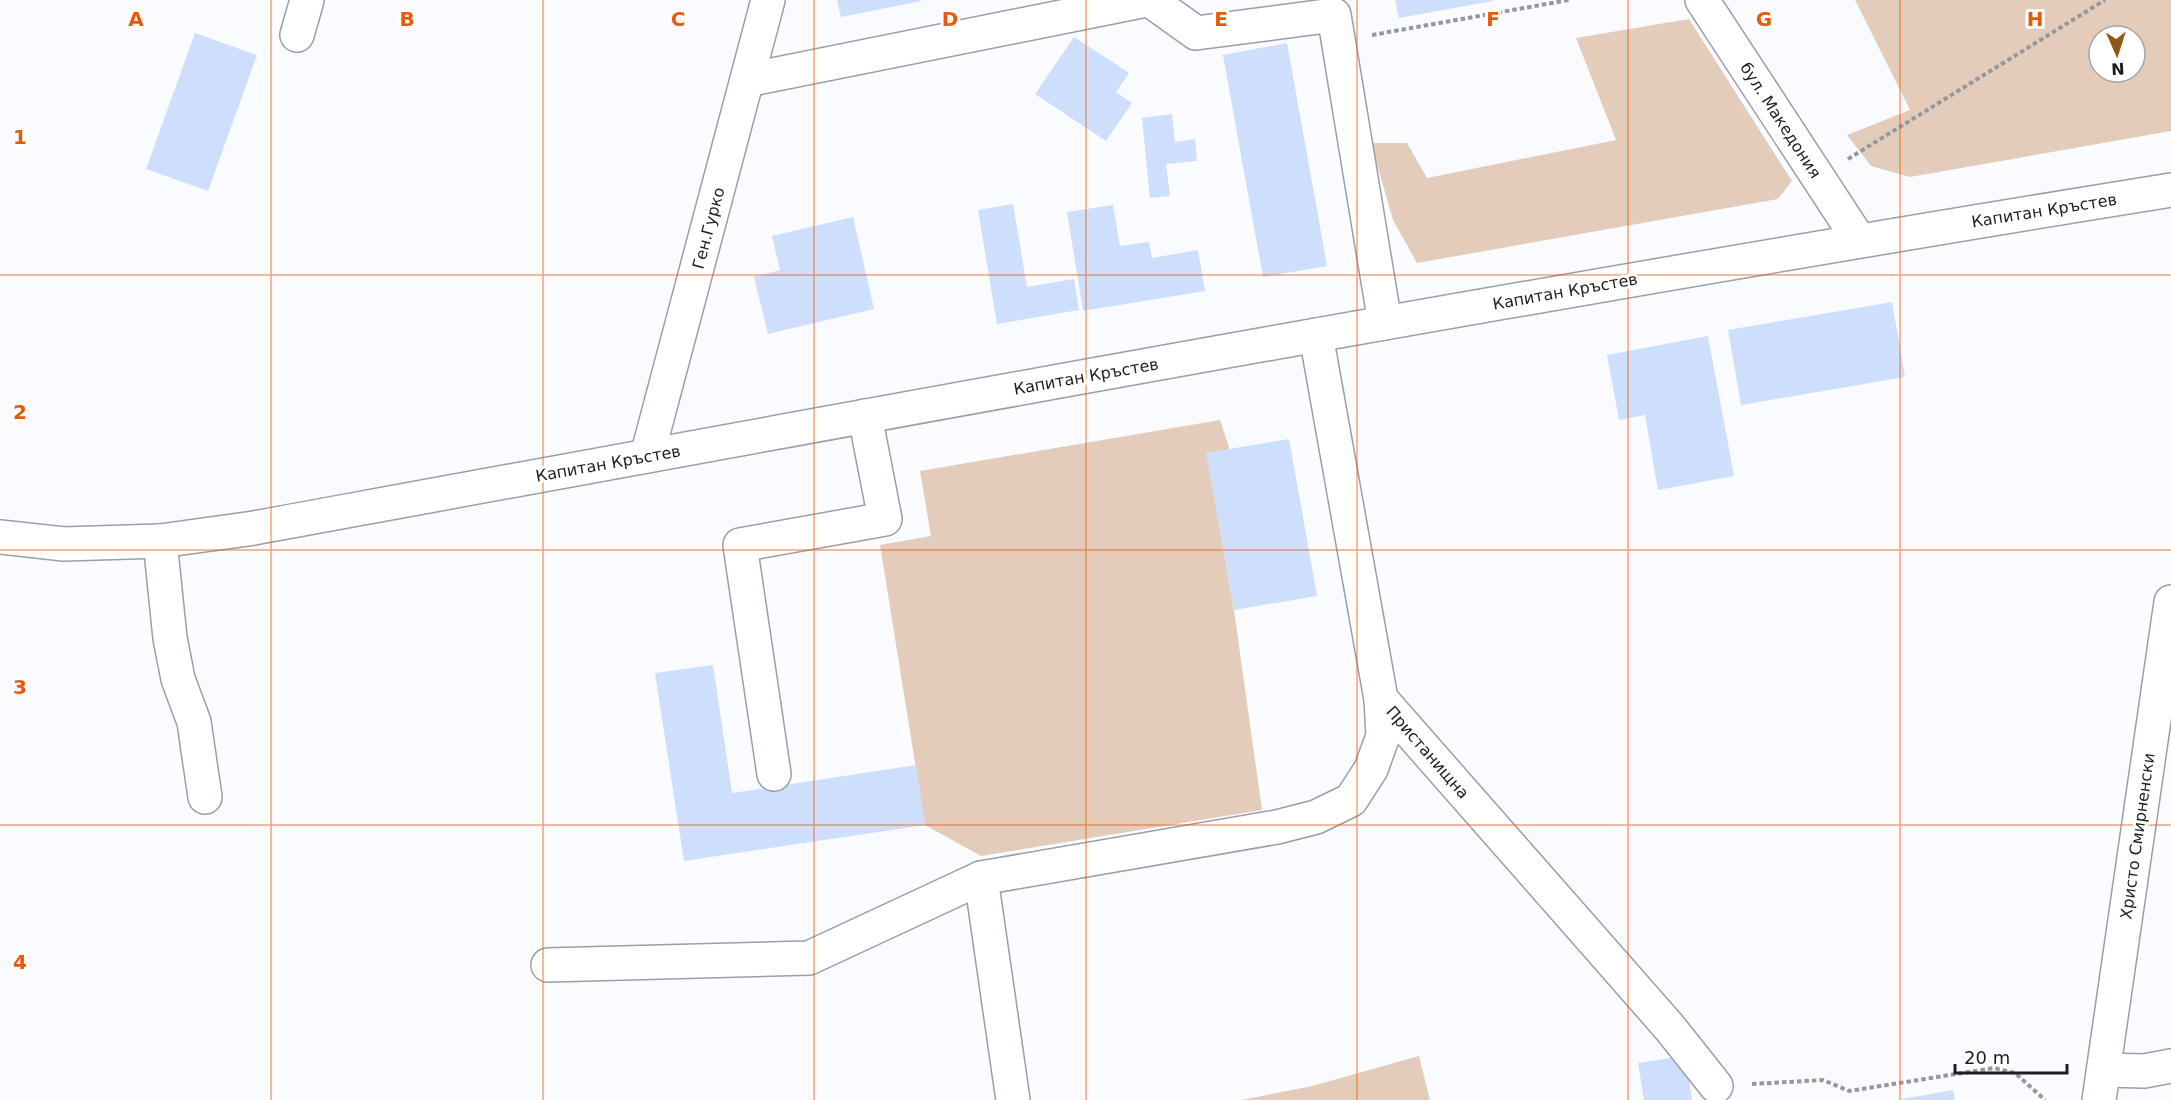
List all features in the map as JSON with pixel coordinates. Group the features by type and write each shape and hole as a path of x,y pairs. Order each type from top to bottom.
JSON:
{"street":[{"path":"297,35 307,0"},
{"name":"Ген.Гурко","path":"647,456 768,0"},
{"path":"747,80 1148,0 1196,33 1336,19 1385,323"},
{"name":"бул. Македония","path":"1702,0 1859,240"},
{"name":"Капитан Кръстев","path":"0,537 64,544 160,541 254,528 1316,334 1859,240 2171,190"},
{"name":"Пристанищна","path":"1316,334 1381,699 1670,1028 1716,1086"},
{"path":"774,774 741,545 885,519 866,416"},
{"path":"160,541 170,638 178,680 194,722 205,797"},
{"name":"Христо Смирненски","path":"2102,1085 2171,602"},
{"path":"548,965 809,958 981,878 1277,827 1316,817 1350,800 1371,769 1383,735 1381,699"},
{"path":"981,878 1013,1100"},
{"path":"2102,1085 2144,1071 2171,1066"}],"path":[{"path":"1336,19 1569,0"},
{"path":"1819,178 2105,0"},
{"path":"1716,1086 1823,1080 1849,1091 1994,1068 2015,1073 2045,1100"}],"shaded area":[{"path":"1855,0 2171,0 2171,131 1910,177 1871,166 1847,135 1910,110"},
{"path":"1689,19 1792,181 1778,199 1417,263 1393,220 1371,143 1407,143 1427,178 1616,140 1576,38"},
{"path":"1220,420 1230,450 1207,454 1234,610 1262,810 981,856 925,825 880,545 931,536 920,471"},
{"path":"1419,1056 1430,1100 1241,1100 1312,1086"}],"building":[{"path":"837,0 921,0 921,1 841,17"},
{"path":"1395,0 1493,0 1493,1 1399,18"},
{"path":"195,33 257,55 208,191 146,169"},
{"path":"1074,37 1129,73 1116,92 1132,103 1106,141 1035,94"},
{"path":"1287,43 1327,266 1263,277 1223,55"},
{"path":"1172,114 1175,142 1195,139 1197,161 1166,164 1170,196 1150,198 1142,118"},
{"path":"1013,204 1027,287 1074,279 1079,310 997,324 978,210"},
{"path":"1113,205 1120,246 1149,242 1152,258 1198,250 1205,291 1083,311 1067,212"},
{"path":"853,217 874,309 768,334 754,277 780,270 772,236"},
{"path":"1892,302 1905,377 1741,405 1728,330"},
{"path":"1708,336 1734,476 1658,490 1645,415 1619,420 1607,355"},
{"path":"1289,439 1317,596 1234,610 1206,453"},
{"path":"713,665 732,793 916,765 925,825 684,861 655,673"},
{"path":"1685,1056 1692,1100 1644,1100 1638,1063"},
{"path":"1953,1090 1955,1100 1902,1100 1902,1099"}]}
